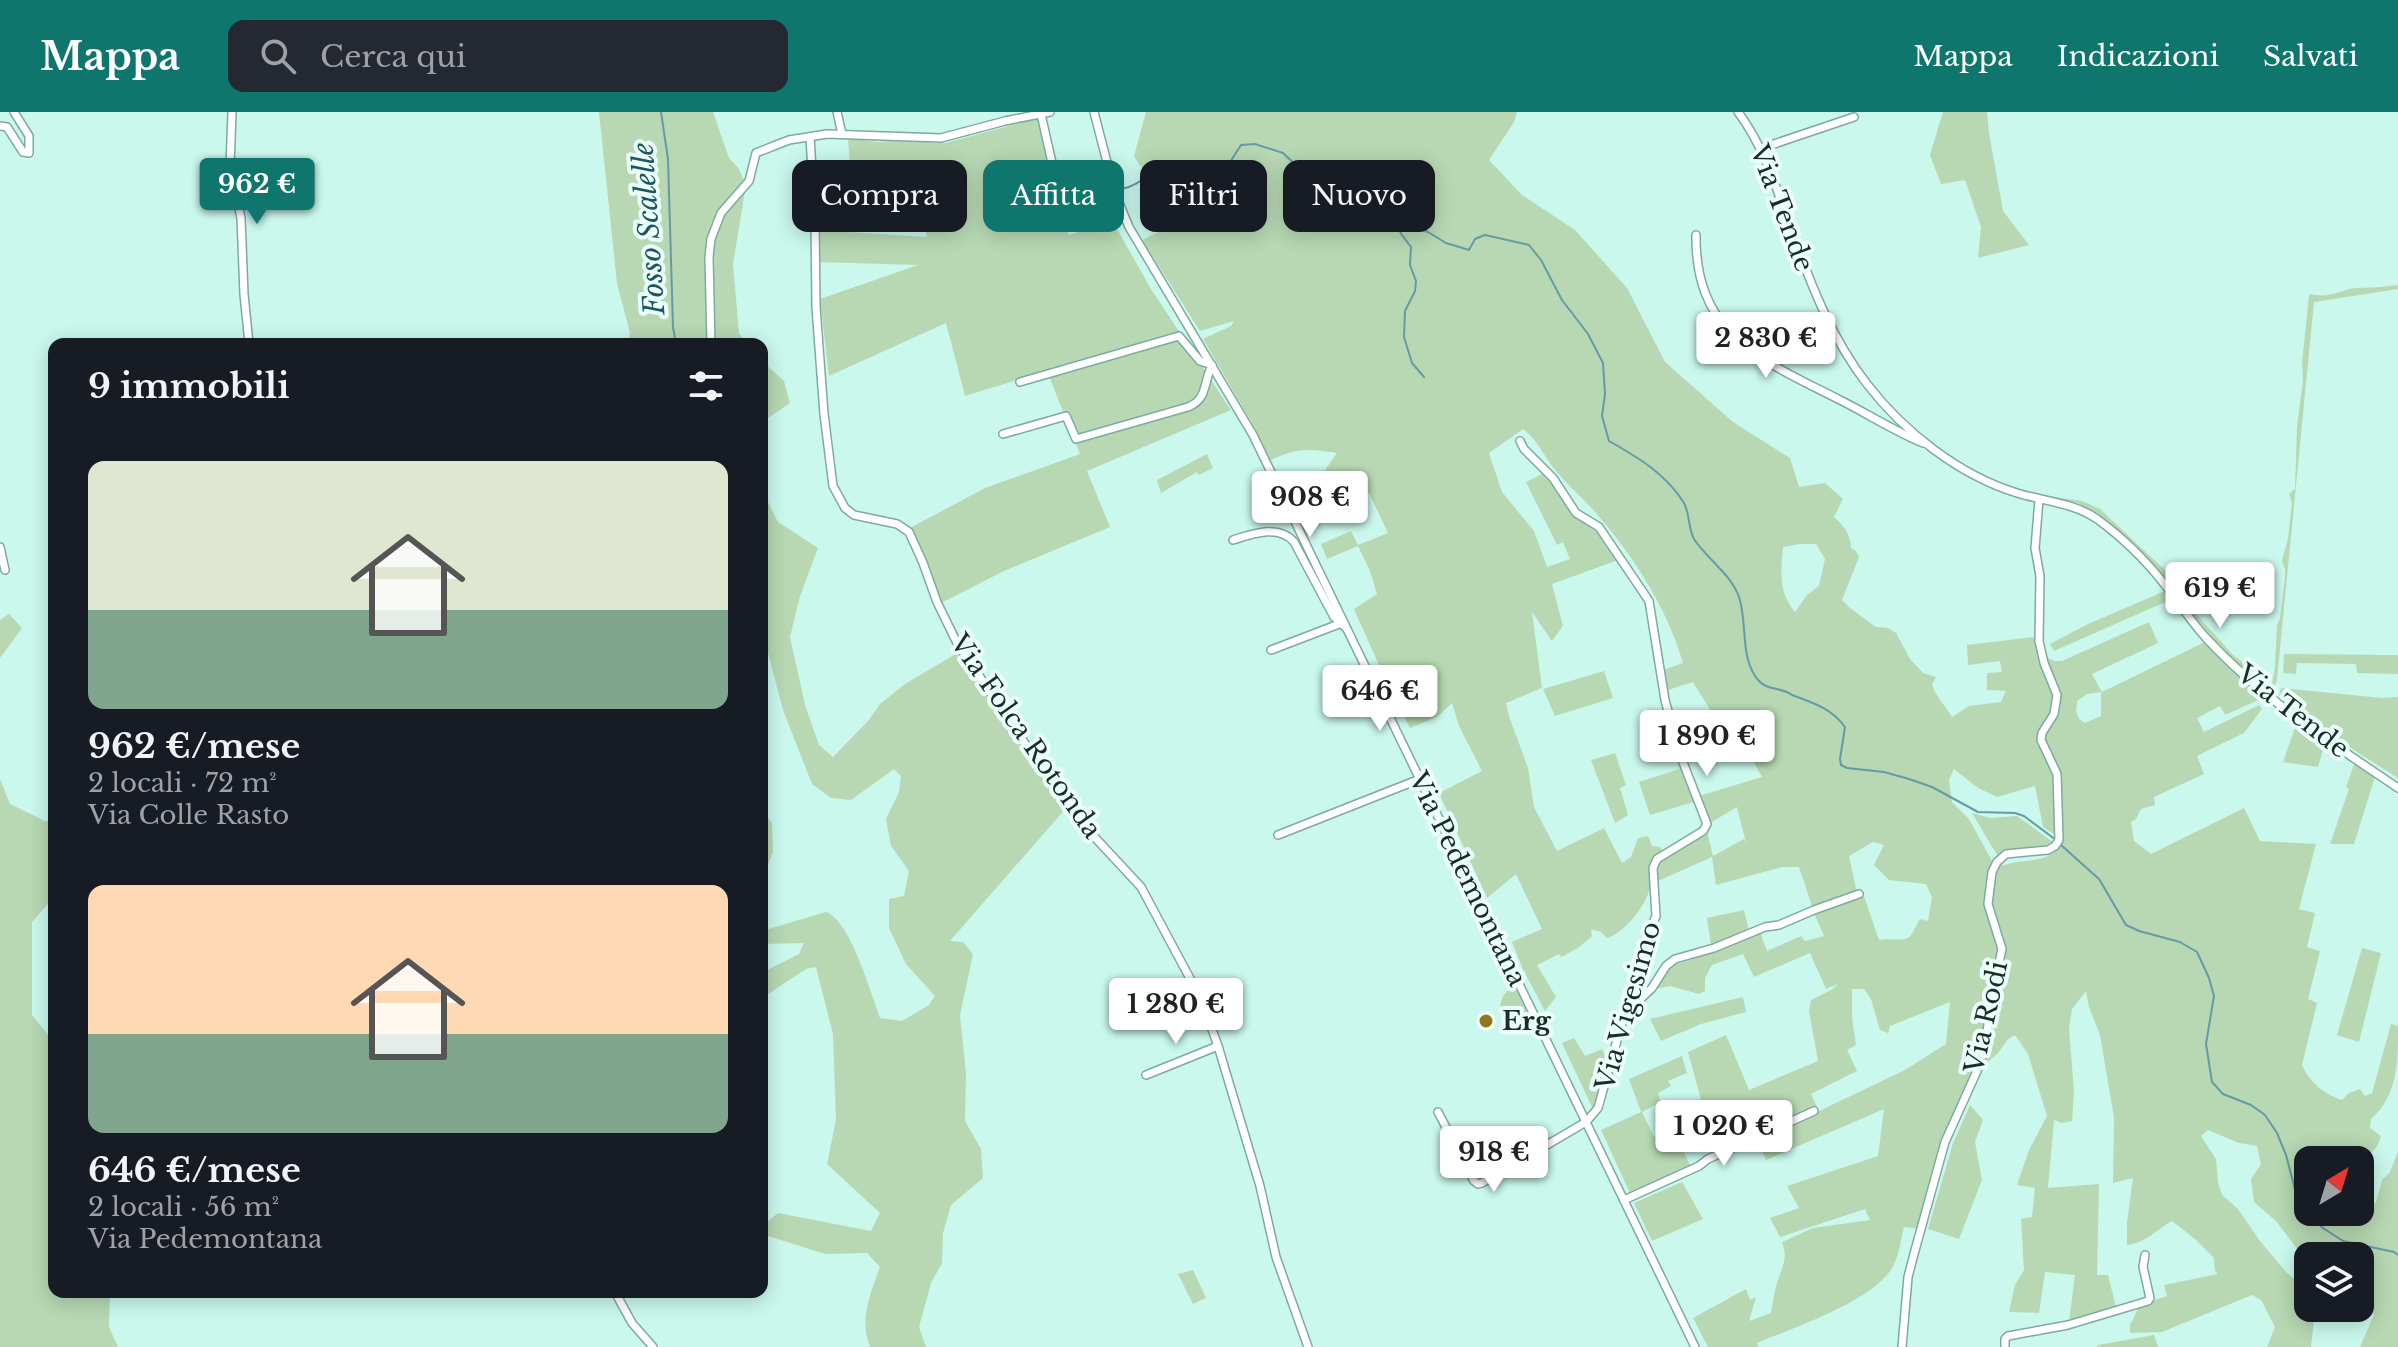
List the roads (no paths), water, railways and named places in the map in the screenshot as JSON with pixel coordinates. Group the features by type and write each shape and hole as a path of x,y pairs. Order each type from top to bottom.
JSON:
{"street":[{"path":"0,126 7,127 23,152 29,153 29,136 14,112"},
{"path":"232,112 230,166 241,218 248,338"},
{"path":"837,112 842,134"},
{"path":"711,338 711,239 718,221 749,181 756,153 789,140 842,134 941,138 1050,112"},
{"name":"Via Pedemontana","path":"1094,112 1124,218 1252,433 1695,1347"},
{"name":"Via Tende","path":"1738,112 1762,148 1810,280 1839,340 1881,402 1931,446 1984,481 2080,510 2103,524 2154,571 2198,628 2232,664 2316,732 2398,788"},
{"path":"1041,114 1051,160"},
{"path":"1762,148 1854,117"},
{"name":"Via Folca Rotonda","path":"810,137 816,307 824,414 836,495 854,515 897,524 909,532 957,643 1087,829 1141,887 1201,999 1260,1186 1276,1257 1308,1347"},
{"path":"1696,235 1697,263 1703,292 1736,339 1786,373 1931,446"},
{"path":"1003,434 1066,416 1076,439 1188,407 1202,398 1212,365 1198,360 1179,336 1020,382"},
{"name":"Via Vigesimo","path":"1520,441 1553,478 1576,513 1599,527 1649,601 1665,700 1679,752 1707,824 1703,831 1657,859 1653,868 1656,916 1644,944 1598,1108 1586,1122"},
{"name":"Via Rodi","path":"1902,1347 1908,1277 1914,1254 1945,1142 1986,1043 1990,1005 2002,949 1988,904 1992,872 2006,854 2044,851 2057,844 2056,768 2041,740 2054,714 2057,695 2039,641 2040,576 2035,548 2039,500"},
{"path":"1233,540 1265,531 1289,536 1339,624 1347,630"},
{"path":"0,547 5,570"},
{"path":"1271,650 1339,624"},
{"path":"1278,835 1420,779"},
{"path":"1625,1009 1652,988 1666,966 1675,959 1714,948 1859,894"},
{"path":"1146,1075 1218,1046"},
{"path":"1624,1200 1814,1111"},
{"path":"1438,1112 1478,1184 1586,1122"},
{"path":"2005,1347 2008,1336 2068,1325 2148,1301 2150,1298 2143,1267 2145,1255"},
{"path":"618,1298 632,1323 653,1347"}],"waterway":[{"name":"Fosso Scalelle","path":"661,112 668,159 675,338"},
{"path":"1124,188 1139,182 1166,162 1212,178 1223,173 1241,145 1255,144 1283,153 1297,166 1332,178 1345,176 1359,179 1369,176 1392,197 1413,226 1446,243 1469,250 1475,239 1485,235 1529,245 1541,260 1562,300 1588,334 1603,363 1605,394 1602,416 1609,441 1669,483 1686,507 1694,539 1735,589 1742,607 1746,652 1759,681 1821,707 1840,720 1845,727 1841,765 1909,779 1932,787 1978,812 2024,816 2056,840"},
{"path":"1400,232 1411,247 1410,265 1416,281 1415,291 1405,311 1404,337 1412,363 1424,377"},
{"path":"2061,845 2099,879 2126,925 2180,942 2197,952 2214,996 2206,1044 2212,1082 2223,1094 2251,1105 2265,1115 2286,1155 2299,1205 2323,1228 2343,1241 2398,1255"}],"place":[{"name":"Erg","path":"1486,1021"}]}
